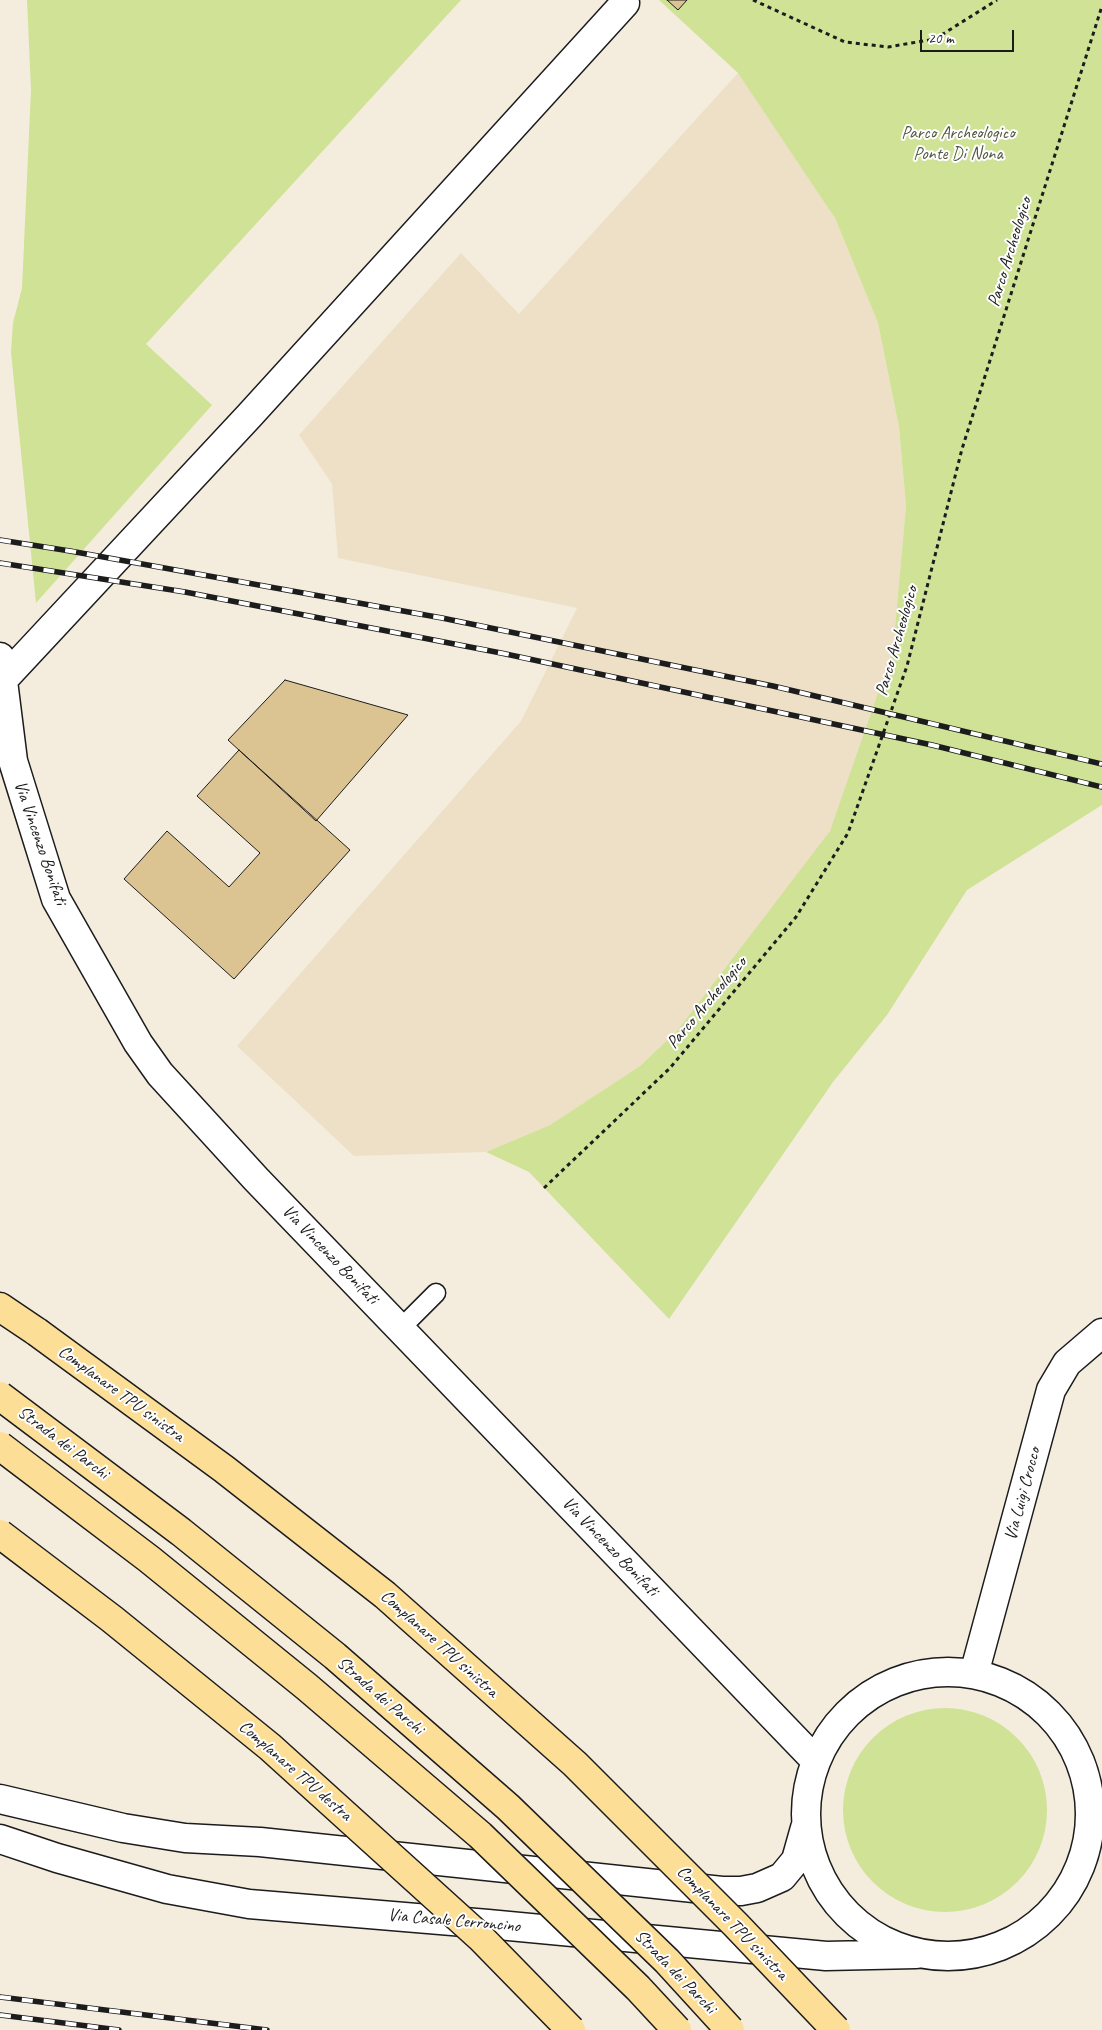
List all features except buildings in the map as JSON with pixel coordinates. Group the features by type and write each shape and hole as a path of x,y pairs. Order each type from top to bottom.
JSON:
{"highway":[{"name":"Complanare TPU sinistra","path":"0,1307 224,1469 385,1595 575,1764 736,1925 836,2030"},
{"name":"Strada dei Parchi","path":"0,1396 181,1532 334,1656 508,1807 666,1961 730,2030"},
{"path":"0,1446 150,1558 308,1687 480,1835 638,1988 677,2030"},
{"name":"Complanare TPU destra","path":"0,1534 112,1619 270,1747 480,1937 571,2030"}],"street":[{"path":"1,669 235,430 625,4"},
{"name":"Via Vincenzo Bonifati","path":"1,669 12,761 56,899 138,1043 160,1074 256,1179 815,1760"},
{"name":"Via Luigi Crocco","path":"974,1674 1051,1390 1067,1363 1102,1333"},
{"path":"0,1799 123,1828 184,1838 260,1842 722,1891 741,1891 757,1888 782,1877 796,1860 805,1828 806,1794 815,1760 841,1719 879,1689 925,1673 974,1674 1018,1690 1055,1720 1080,1760 1091,1807 1094,1858 1068,1893 1038,1925 1002,1947 959,1957 916,1954 875,1938 840,1909 816,1872 805,1828"},
{"name":"Via Casale Cerroncino","path":"0,1839 57,1858 166,1889 249,1904 498,1924 809,1955 916,1954"}],"lane":[{"path":"401,1328 436,1293"}],"path":[{"path":"753,0 845,42 888,47 935,40 997,0"},
{"name":"Parco Archeologico","path":"544,1188 670,1068 796,917 848,833 906,666 962,449 1102,6"}],"shaded area":[{"path":"738,73 774,117 835,218 878,323 899,427 906,506 893,650 863,762 830,831 722,989 640,1066 550,1125 486,1152 354,1156 237,1046 521,721 577,608 338,558 332,484 299,435 461,253 519,314"}],"green space":[{"path":"27,0 461,0 146,344 212,405 36,603 11,352 13,323 22,288 31,90"},
{"name":"Parco Archeologico Ponte Di Nona","path":"659,0 1102,0 1102,805 967,890 887,1015 833,1082 669,1319 529,1172 486,1152 550,1125 640,1066 678,1030 830,831 893,650 906,506 899,427 878,323 835,218 738,73"},
{"path":"945,1708 965,1710 984,1716 1001,1725 1017,1738 1030,1754 1039,1771 1045,1790 1047,1810 1045,1830 1039,1849 1030,1866 1017,1882 1001,1895 984,1904 965,1910 945,1912 925,1910 906,1904 889,1895 873,1882 860,1866 851,1849 845,1830 843,1810 845,1790 851,1771 860,1754 873,1738 889,1725 906,1716 925,1710"}],"railway":[{"path":"0,540 442,618 773,686 1102,764"},
{"path":"0,563 185,592 501,653 932,745 1102,787"},
{"path":"0,1997 267,2030"},
{"path":"0,2015 119,2030"}]}
